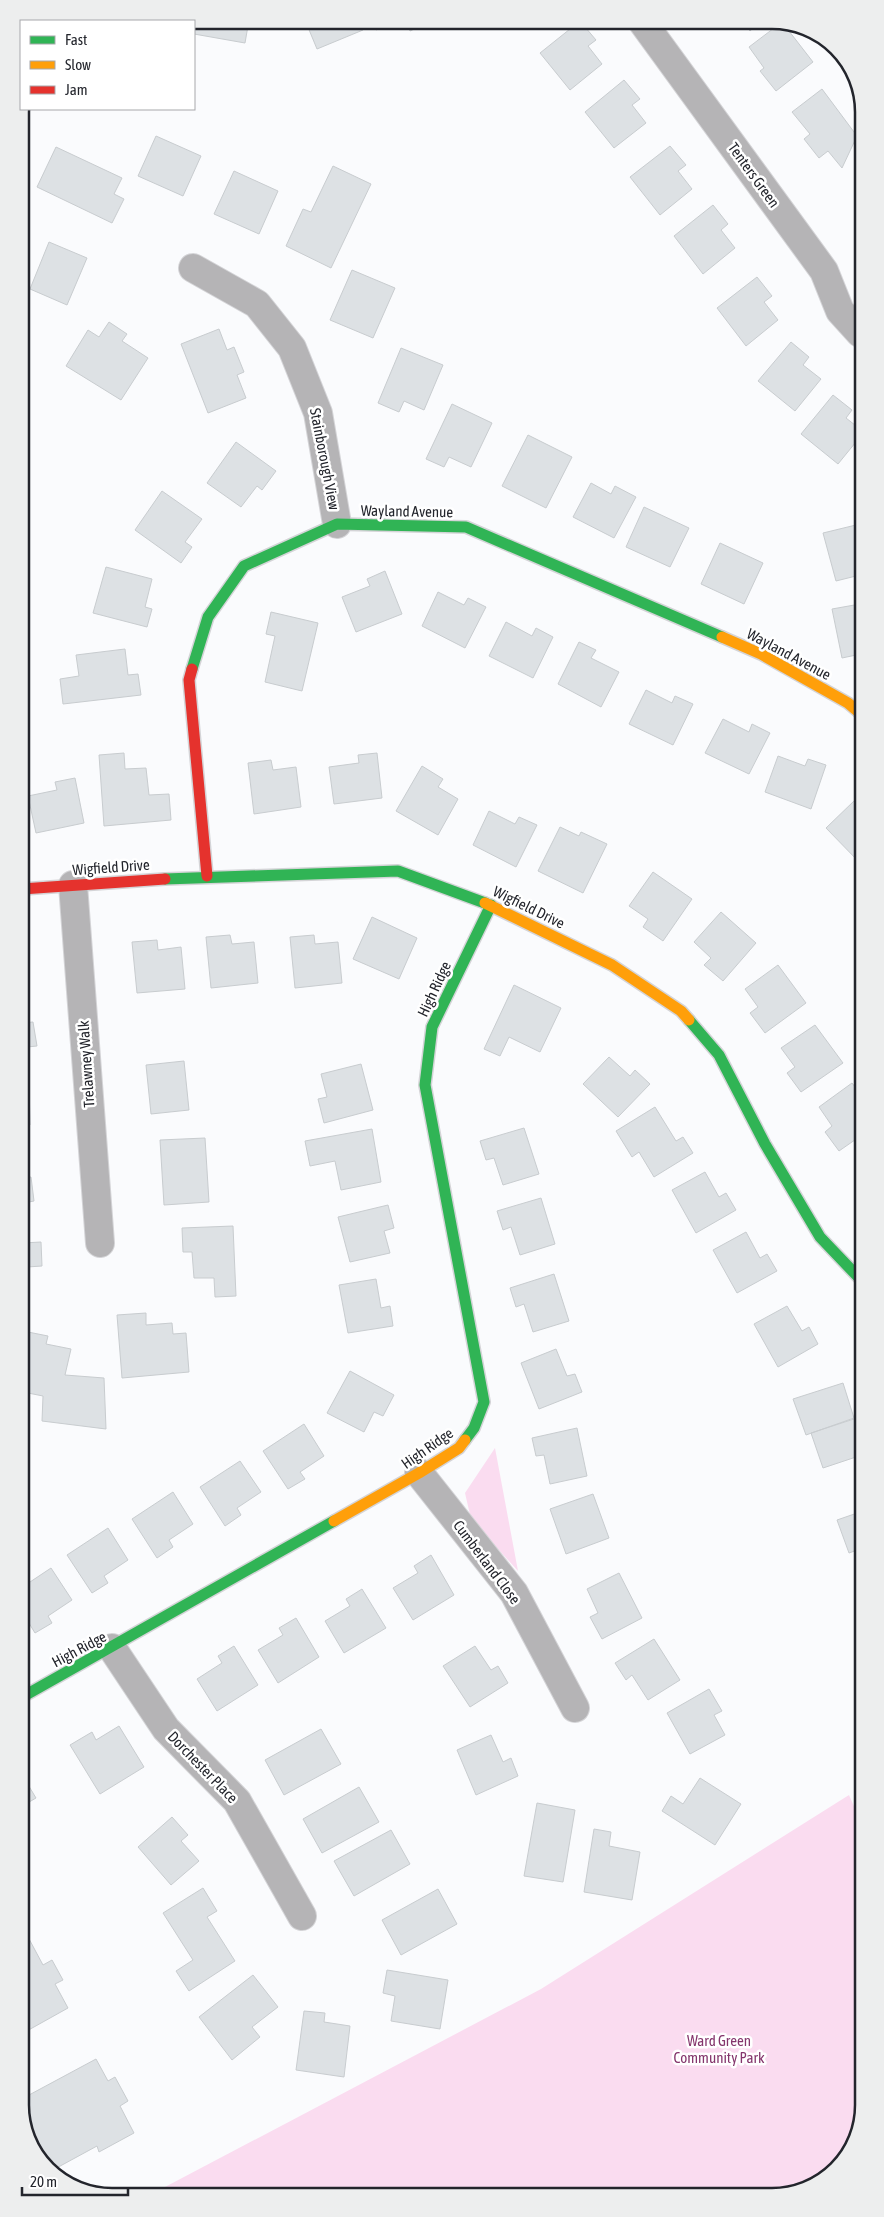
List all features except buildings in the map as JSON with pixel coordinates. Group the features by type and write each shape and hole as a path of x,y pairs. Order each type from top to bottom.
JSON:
{"street":[{"name":"Tenters Green","path":"648,29 824,271 840,312 855,328"},
{"name":"Stainborough View","path":"193,268 257,304 292,348 318,413 337,524"},
{"name":"Wayland Avenue","path":"207,876 188,680 208,616 244,566 337,524 466,527 761,654 848,703 855,709"},
{"name":"Wigfield Drive","path":"29,888 207,876 398,871 491,905 612,965 681,1011 719,1056 765,1144 820,1237 855,1274"},
{"name":"Trelawney Walk","path":"73,884 100,1243"},
{"name":"High Ridge","path":"29,1693 419,1474 459,1448 474,1428 484,1402 424,1085 432,1028 491,905"},
{"name":"Cumberland Close","path":"419,1474 514,1592 575,1708"},
{"name":"Dorchester Place","path":"112,1648 166,1729 237,1801 302,1916"}],"green space":[{"path":"495,1448 518,1571 471,1519 465,1493"},
{"name":"Ward Green Community Park","path":"849,1795 855,1809 854,2122 847,2142 838,2156 814,2177 799,2184 783,2188 163,2188 541,1989"}],"traffic: fast":[{"path":"192,669 208,617 244,566 337,524 466,527 722,637"},
{"path":"165,879 398,871 485,903"},
{"path":"465,1440 474,1428 484,1402 425,1085 432,1027 491,905"},
{"path":"689,1020 719,1055 765,1144 820,1237 855,1274"},
{"path":"29,1693 334,1521"}],"traffic: slow":[{"path":"722,637 761,654 848,703 855,709"},
{"path":"485,903 612,965 681,1011 689,1020"},
{"path":"334,1521 419,1473 459,1448 465,1440"}],"traffic: jam":[{"path":"192,669 189,680 207,876"},
{"path":"29,889 165,879"}]}
